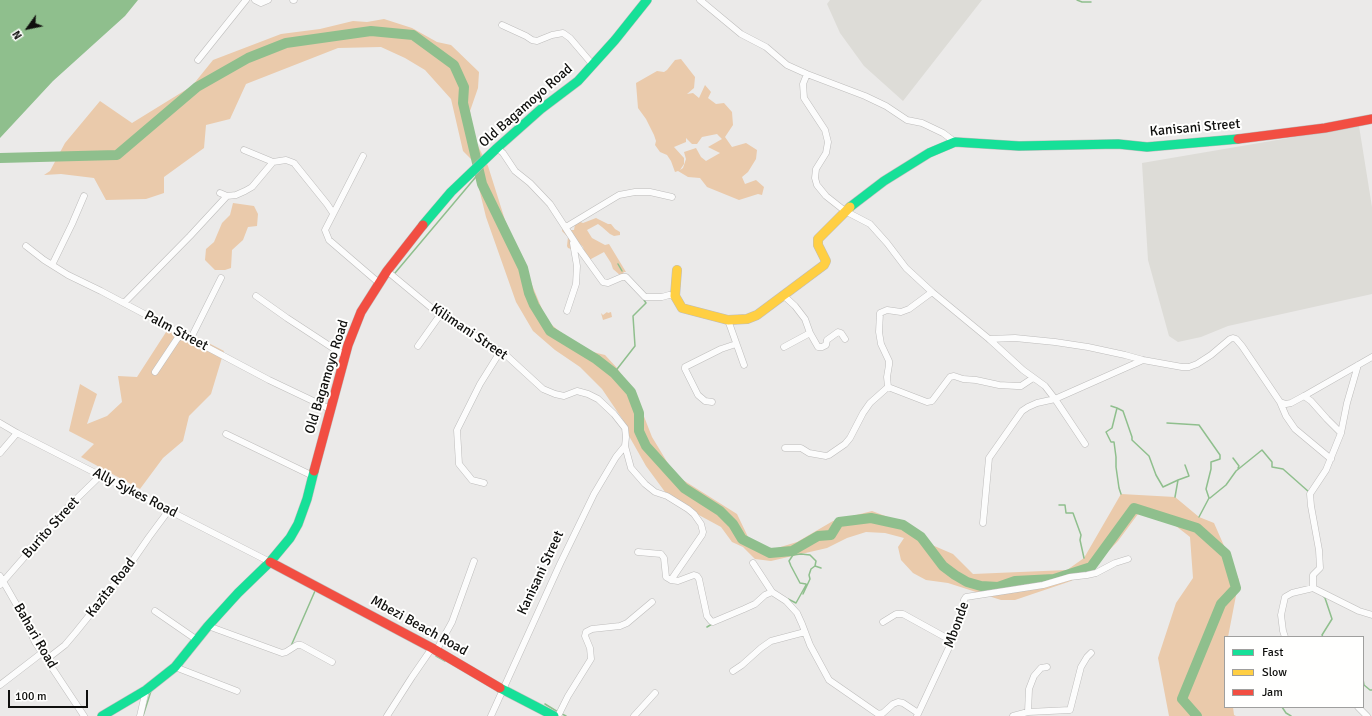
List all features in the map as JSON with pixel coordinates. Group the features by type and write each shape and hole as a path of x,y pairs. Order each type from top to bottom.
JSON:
{"main road":[{"name":"Old Bagamoyo Road","path":"102,716 146,690 175,667 208,626 238,593 270,562 287,542 298,524 313,476 345,356 361,312 387,271 430,216 474,170 496,148 541,109 578,80 615,40 647,0"},
{"name":"Kanisani Street","path":"955,142 1019,146 1118,144 1147,147 1229,140 1325,128 1372,119"},
{"path":"677,270 675,296 682,308 728,320 747,319 757,315 824,265 826,262 818,245 818,239 845,211 884,181 929,153 955,142"},
{"name":"Mbezi Beach Road","path":"270,562 434,650 503,690 554,716"}],"street":[{"path":"198,60 246,0"},
{"path":"255,0 261,3 268,0"},
{"path":"700,0 741,34 766,47 787,65 806,74 865,96 886,106 907,120 922,124 943,133 955,142"},
{"path":"502,25 537,42 552,35 562,33 566,34 593,65"},
{"path":"806,74 803,84 804,98 825,130 828,142 826,153 816,169 815,178 817,185 826,196 845,211 870,224 906,268 932,292 989,338 1033,378 1045,386 1056,399 1085,444"},
{"path":"496,148 504,153 516,171 550,204 600,280 606,283 626,277 645,297 675,296"},
{"path":"244,150 273,162 286,160 294,163 328,204 333,213"},
{"path":"363,156 324,230 329,240 379,283"},
{"path":"220,193 227,196 236,195 252,187 273,162"},
{"path":"566,227 619,195 635,192 650,192 672,197"},
{"path":"52,265 84,196"},
{"path":"124,304 227,196"},
{"path":"567,311 576,284 577,275 572,239"},
{"name":"Palm Street","path":"26,246 52,265 124,304 269,380 330,409"},
{"name":"Kilimani Street","path":"387,271 440,315 500,352 543,389 564,396 577,391 588,394 598,400 614,414 624,428 626,437 625,446 631,468 645,484 655,492 667,496 688,509 702,524 702,535 671,580"},
{"path":"155,372 177,339 182,335 188,337 221,278"},
{"path":"888,387 887,377 889,361 880,344 880,313 887,310 901,312 909,309 932,292"},
{"path":"783,295 795,306 805,319 810,333 818,346 822,347 826,344 827,340 838,332 841,333 845,339"},
{"path":"256,296 345,356"},
{"path":"418,346 440,315"},
{"path":"728,320 744,365"},
{"path":"784,347 810,333"},
{"path":"989,338 1015,338 1055,342 1125,355 1182,368 1197,364 1211,355 1230,339 1236,339 1280,402 1286,416 1295,429 1331,459"},
{"path":"712,402 705,401 698,395 685,367 721,349 736,344"},
{"path":"484,483 472,480 459,464 457,430 480,384 500,352"},
{"path":"1280,402 1286,404 1291,403 1372,357"},
{"path":"983,523 989,458 1022,411 1037,403 1056,399 1143,360"},
{"path":"1313,588 1314,575 1320,568 1320,565 1310,494 1326,470 1341,433 1347,402 1358,365"},
{"path":"888,387 927,402 932,401 950,377 954,376 999,385 1021,386 1033,378"},
{"path":"785,448 801,448 809,453 826,456 829,455 850,438 870,403 878,394 888,387"},
{"path":"1304,396 1311,401 1327,420 1341,433"},
{"name":"Ally Sykes Road","path":"0,423 270,562"},
{"path":"0,453 17,433"},
{"path":"226,434 313,476"},
{"name":"Kanisani Street","path":"491,716 560,564 596,490 616,457 625,446"},
{"name":"Burito Street","path":"2,584 70,506 101,475"},
{"name":"Kazita Road","path":"47,659 65,645 76,632 129,566 169,510"},
{"path":"638,552 661,554 664,558 666,577 671,580 678,581 694,575 697,576 700,579 707,616 709,620 713,622 755,604 765,595 772,592"},
{"name":"Mbonde","path":"917,714 952,641 966,597 1043,585 1070,577 1096,573 1115,563 1128,559"},
{"path":"387,716 412,677 434,650 452,622 474,561"},
{"path":"753,563 772,592 791,605 802,624 810,645 832,683 878,714 883,713 893,704 898,702 903,703 917,714"},
{"name":"Bahari Road","path":"0,576 2,584 35,642 84,716"},
{"path":"1285,636 1281,615 1285,597 1292,593 1313,588 1359,611 1372,615"},
{"path":"558,716 568,696 591,659 590,648 585,636 586,632 592,628 620,626 627,623 652,602"},
{"path":"155,611 198,640"},
{"path":"883,622 896,614 903,614 952,641"},
{"path":"208,626 282,653 297,645 301,645 332,662"},
{"path":"733,671 742,666 760,648 771,641 805,632"},
{"path":"0,685 43,652"},
{"path":"1013,716 1028,712 1070,710 1081,667 1091,653"},
{"path":"175,667 237,691"},
{"path":"1028,712 1029,689 1034,676 1041,668 1047,667"},
{"path":"140,716 146,690"},
{"path":"634,716 655,693"},
{"path":"1359,708 1367,716"}],"shaded area":[{"path":"0,0 138,0 125,16 53,81 0,138"},
{"path":"830,0 982,0 903,101 864,66 840,33 827,4"},
{"path":"384,19 412,28 437,42 451,45 479,72 478,88 470,111 474,138 488,166 505,220 547,321 581,349 605,355 617,368 636,396 652,437 675,475 737,514 748,537 763,549 774,549 797,542 833,521 872,511 901,522 932,545 953,554 973,574 1067,570 1084,558 1121,494 1175,497 1199,517 1214,523 1239,580 1228,636 1224,636 1224,708 1233,708 1234,715 1236,716 1169,716 1158,658 1176,603 1193,578 1190,537 1167,519 1138,514 1118,541 1098,562 1071,581 1015,600 1001,600 948,583 926,580 913,573 901,560 898,547 904,538 885,533 866,532 847,538 827,548 771,561 755,559 743,547 732,542 721,527 668,496 646,466 629,436 623,420 602,389 580,367 555,350 533,331 516,302 486,217 472,160 463,151 451,99 425,70 405,58 381,47 338,48 246,84 230,119 206,125 204,148 164,177 164,193 146,199 106,200 94,178 61,174 44,175 50,171 65,143 100,101 132,123 192,86 213,60 281,34 320,29 353,21 367,22"},
{"path":"681,59 695,77 694,88 687,94 693,93 699,98 705,85 711,92 708,98 716,104 724,103 732,112 733,125 725,137 732,147 746,143 757,150 756,159 748,172 742,177 745,184 756,180 764,187 762,195 758,194 739,200 707,187 700,178 688,177 678,171 675,172 667,155 660,152 655,145 656,141 654,135 646,119 638,108 636,83 657,71 664,72 675,60","holes":["717,134 722,139 708,147 720,153 706,161 701,157 696,148 684,152 686,159 683,168 680,170 684,164 684,158 674,147 686,142 686,138 692,144 697,144 702,137"]},
{"path":"1359,126 1372,207 1372,294 1228,326 1201,337 1178,342 1169,336 1148,260 1142,163"},
{"path":"233,203 254,206 258,214 257,226 248,227 243,240 232,250 231,268 225,270 215,270 205,260 206,249 214,242 222,223 230,215"},
{"path":"596,218 611,224 620,232 620,235 614,236 598,224 587,230 592,238 605,245 609,244 626,272 624,272 621,276 613,269 604,252 586,260 583,247 580,244 578,243 571,249 567,246 568,237 562,231 563,226 569,230 574,230 575,224 578,221 583,223"},
{"path":"607,312 611,312 612,317 603,320 601,313 603,315"},
{"path":"168,329 183,330 224,351 211,394 189,416 183,441 163,458 140,489 81,457 94,444 69,431 80,384 97,394 87,424 107,416 122,402 118,376 137,377"}],"waterway":[{"path":"1077,0 1082,2 1091,2"},
{"path":"0,158 117,155 197,87 248,58 286,43 371,31 413,35 454,65 464,87 463,103 482,184 523,268 529,293 534,305 550,331 596,359 614,373 631,392 639,413 639,431 646,446 684,488 720,511 733,524 742,539 770,553 792,551 818,536 831,535 839,522 871,518 903,525 921,537 943,566 967,582 981,586 998,587 1015,581 1054,579 1091,567 1134,508 1197,528 1226,554 1236,588 1221,604 1182,699 1197,716"},
{"path":"395,273 480,172"},
{"path":"618,264 622,271"},
{"path":"614,373 635,346 633,316 646,303 644,300"},
{"path":"1111,406 1117,408 1112,428 1106,432 1111,442 1114,442 1116,467 1121,494"},
{"path":"1117,408 1123,411 1132,440 1149,456 1156,475 1163,487 1178,480"},
{"path":"1167,423 1199,425 1220,455 1220,459 1211,462 1211,469 1206,489 1209,498 1199,517"},
{"path":"1236,471 1262,450 1272,462 1272,467 1283,469 1309,492"},
{"path":"1233,458 1239,466 1238,468"},
{"path":"1175,497 1178,480 1189,476 1185,465"},
{"path":"1210,498 1226,485 1236,471"},
{"path":"1059,505 1065,505 1066,513 1073,513 1081,535 1080,540 1084,558"},
{"path":"783,552 793,555 810,555 816,561 815,566 821,568"},
{"path":"788,599 796,603 806,585 800,583 791,566 789,561 793,555"},
{"path":"803,594 810,579 809,575 811,569 815,566"},
{"path":"291,646 315,591"},
{"path":"1322,636 1332,619 1323,596"},
{"path":"707,627 712,624"},
{"path":"436,656 445,661"},
{"path":"1364,685 1372,690"},
{"path":"143,716 151,691"},
{"path":"545,704 558,712"},
{"path":"1283,708 1286,713 1291,716"},
{"path":"562,714 566,716"}],"traffic: fast":[{"path":"423,225 451,192 497,148 541,109 578,81 615,40 647,0"},
{"path":"850,207 884,181 929,153 955,142 1019,146 1118,144 1147,147 1238,139"},
{"path":"102,716 146,690 175,667 208,626 238,593 270,562 290,538 298,524 307,499 314,471"},
{"path":"500,688 554,716"}],"traffic: slow":[{"path":"677,270 675,296 682,308 728,320 747,319 757,315 824,265 826,261 818,245 818,239 850,207"}],"traffic: jam":[{"path":"1238,139 1325,128 1372,119"},
{"path":"314,471 348,345 361,312 387,271 423,225"},
{"path":"270,562 432,648 500,688"}]}
